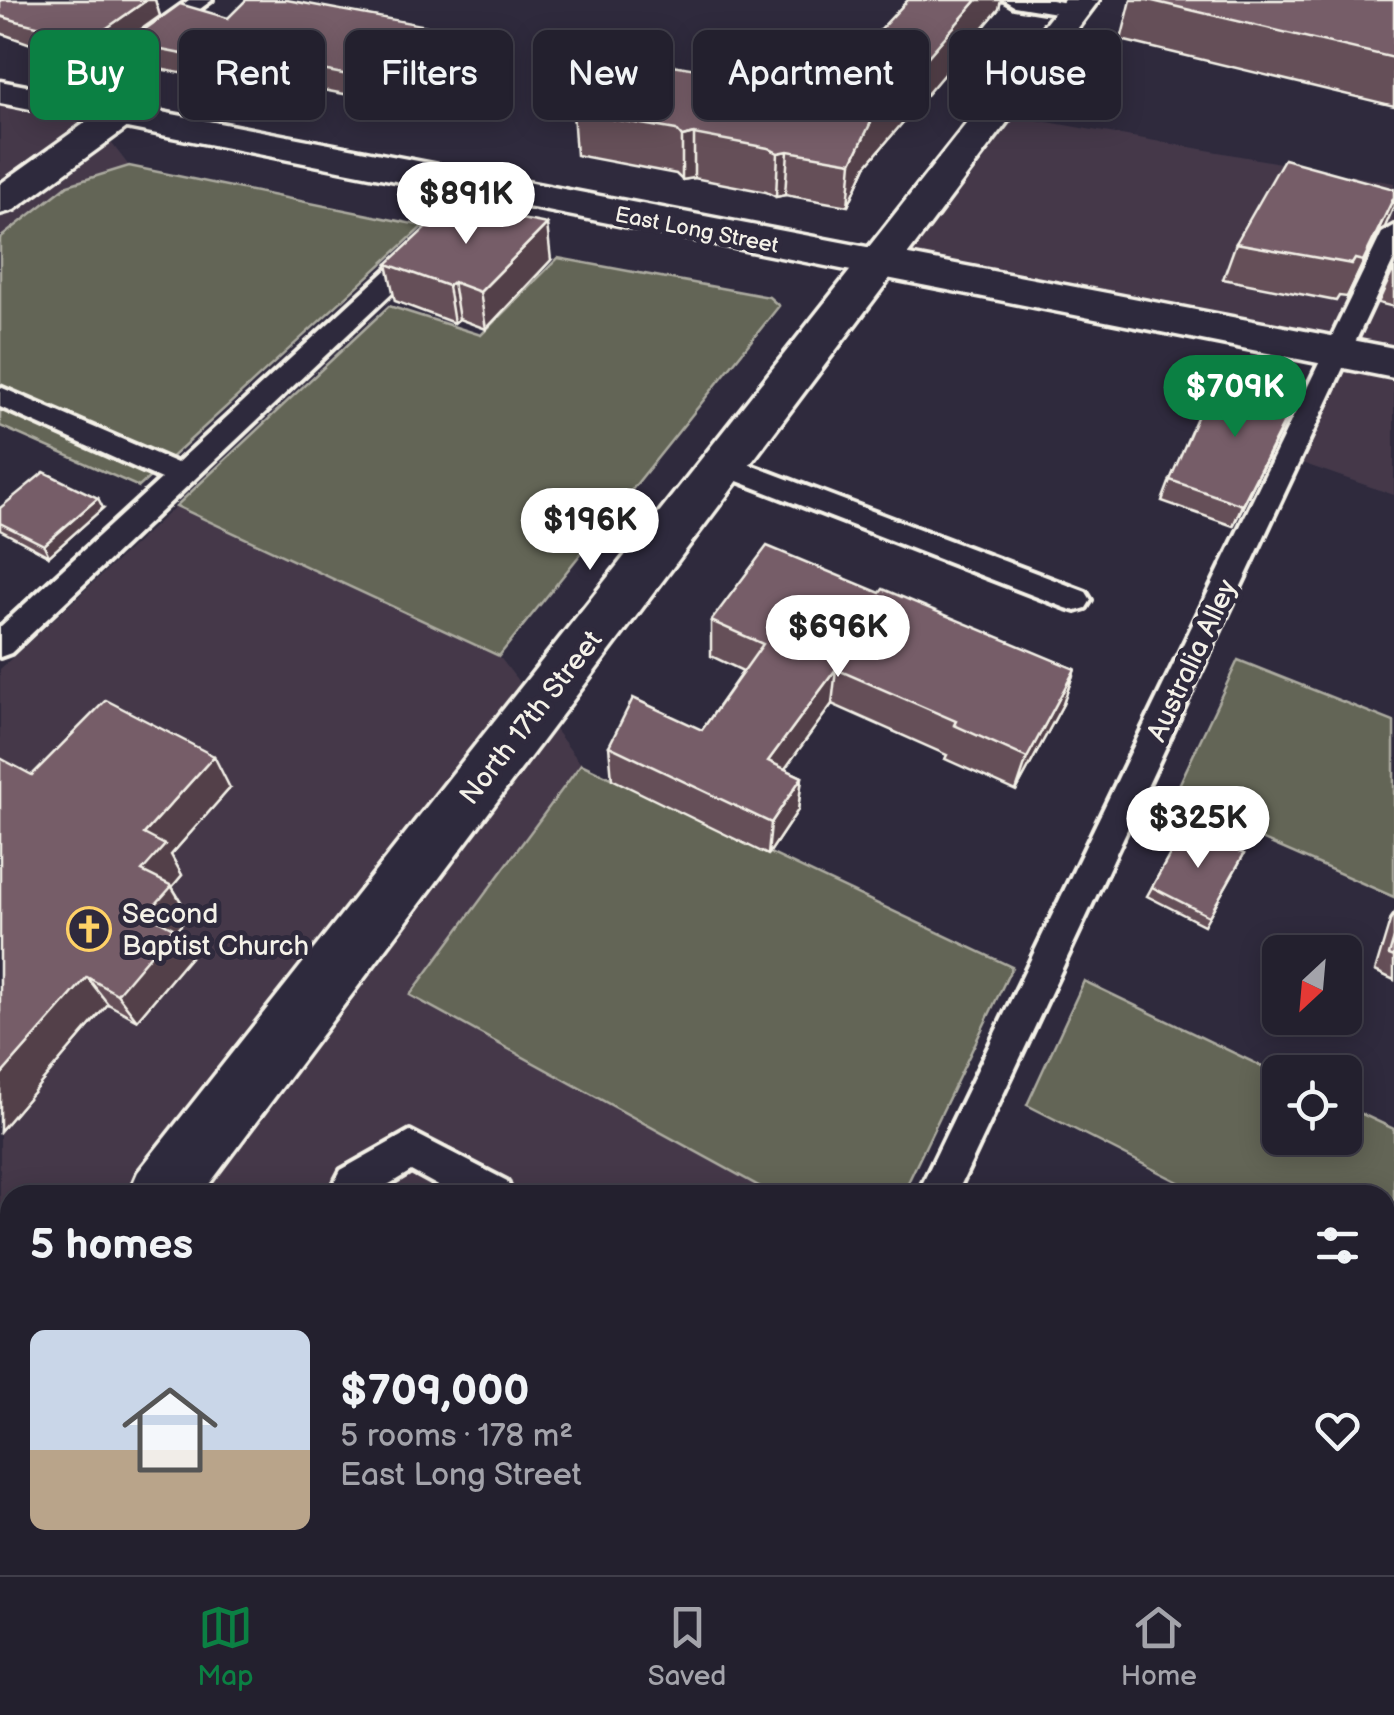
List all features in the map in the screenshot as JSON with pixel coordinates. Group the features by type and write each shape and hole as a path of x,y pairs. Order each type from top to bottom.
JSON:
{"street":[{"name":"North 17th Street","path":"169,1185 1078,5"},
{"name":"East Long Street","path":"0,92 30,98"},
{"path":"0,202 113,120"},
{"name":"East Long Street","path":"140,120 1394,363"}],"lane":[{"path":"159,31 202,0"},
{"path":"1014,0 1078,5"},
{"path":"0,645 489,188"},
{"name":"Australia Alley","path":"941,1185 1394,233"},
{"path":"0,396 180,476"},
{"path":"724,465 1076,600"},
{"path":"354,1185 410,1150 474,1185"}],"shaded area":[{"path":"0,104 30,110 30,120 97,124 129,166 68,185 0,238"},
{"path":"991,120 1036,120 1394,183 1394,495 1302,463 1344,357 876,273"},
{"path":"176,506 499,656 581,764 410,995 757,1185 0,1185 0,669"}],"green space":[{"path":"129,166 423,226 139,487 0,426 0,238 68,185"},
{"path":"558,258 769,297 779,306 499,656 176,506 389,306 481,335"},
{"path":"1238,660 1394,722 1394,897 1172,800"},
{"path":"581,764 1012,967 907,1185 757,1185 410,995"},
{"path":"1084,981 1262,1066 1262,1155 1362,1155 1362,1114 1394,1129 1394,1185 1184,1185 1027,1105"}],"building":[{"path":"0,0 147,0 104,30 53,30 0,16"},
{"path":"246,0 287,0 449,30 345,30 345,74 325,70 325,30 179,30 179,53 159,50 159,30 144,30 180,4 228,18"},
{"path":"908,0 977,0 929,55 929,30 880,30"},
{"path":"1148,0 1394,0 1394,58"},
{"path":"673,65 693,68 693,120 873,120 852,162 788,151 778,153 694,134 682,137 676,130 619,120 673,120"},
{"path":"1284,159 1394,189 1394,197 1363,261 1355,259 1352,264 1236,243"},
{"path":"450,205 547,224 480,292 453,282 448,286 387,264"},
{"path":"1305,381 1242,505 1170,480 1201,408 1216,415 1231,383 1248,389"},
{"path":"44,472 98,498 44,545 0,523 0,508"},
{"path":"767,546 880,593 883,589 1075,669 1027,758 954,725 956,721 836,669 768,761 802,777 771,823 609,746 633,698 702,730 763,644 711,621"},
{"name":"Second Baptist Church","path":"106,700 214,756 144,834 165,845 142,871 172,886 147,914 173,928 117,994 87,977 0,1076 0,758 32,775"},
{"path":"1186,826 1244,854 1209,916 1152,887"}],"place":[{"name":"Second Baptist Church","path":"89,929"}]}
